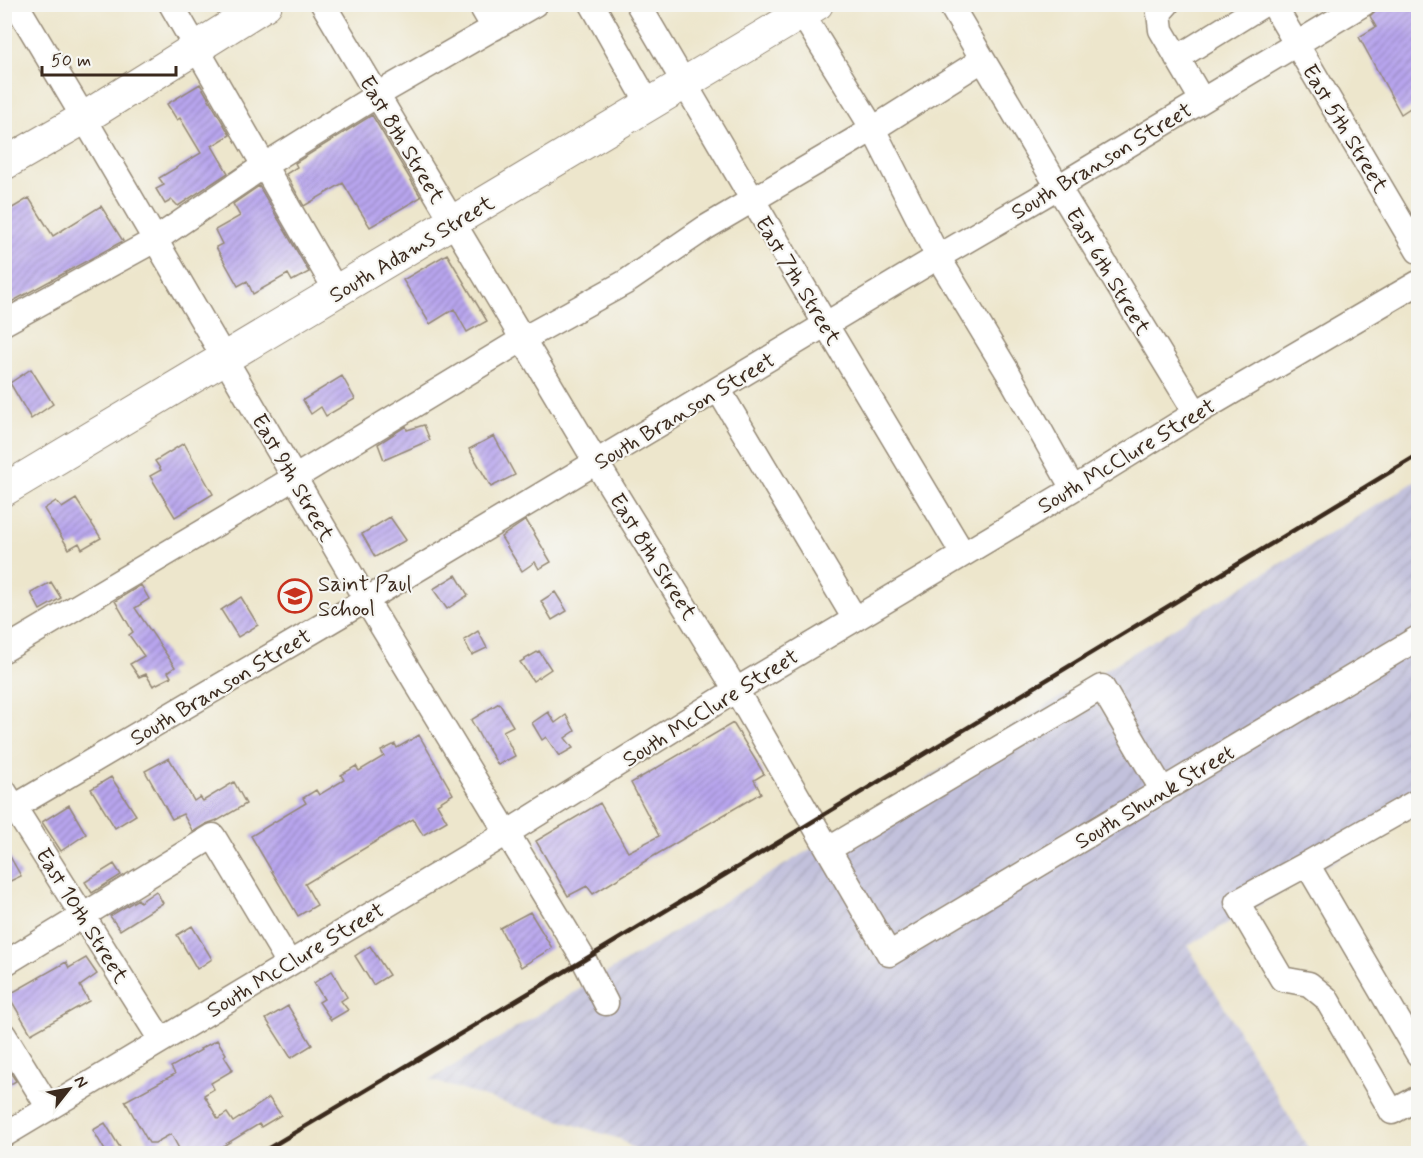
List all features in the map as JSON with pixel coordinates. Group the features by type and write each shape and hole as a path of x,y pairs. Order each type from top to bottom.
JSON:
{"main road":[{"path":"4,164 84,118 266,4"},
{"name":"South Adams Street","path":"4,490 684,84 805,8"}],"street":[{"name":"East 9th Street","path":"16,4 366,600 584,960 606,1003"},
{"path":"171,4 337,292"},
{"name":"East 8th Street","path":"323,4 596,462 736,690 889,954"},
{"path":"480,4 494,28"},
{"path":"4,323 155,240 265,165 377,95 535,4"},
{"path":"592,4 649,105"},
{"name":"East 7th Street","path":"638,4 963,554"},
{"name":"East 6th Street","path":"950,4 1058,187 1196,412"},
{"path":"1167,4 1159,13 1161,30 1202,100"},
{"path":"1177,58 1264,4"},
{"name":"East 5th Street","path":"1273,4 1419,251"},
{"name":"South Branson Street","path":"8,804 366,600 1363,4"},
{"path":"805,8 873,129 938,257 1007,370 1073,489"},
{"path":"4,650 523,339 626,282 705,228 873,129 982,60"},
{"name":"South McClure Street","path":"4,1135 507,833 736,690 1073,489 1196,412 1419,283"},
{"path":"718,389 855,619"},
{"name":"South Shunk Street","path":"889,954 1419,638"},
{"path":"829,849 1102,687 1163,791"},
{"path":"1419,801 1237,902 1282,979 1309,984 1326,998 1392,1112 1419,1098"},
{"name":"East 10th Street","path":"8,804 83,916 161,1040"},
{"path":"4,964 213,836 289,963"},
{"path":"1308,864 1419,1054"},
{"path":"4,1035 49,1108"}],"shaded area":[{"path":"1418,480 1418,813 1188,946 1311,1153 639,1153 620,1139 430,1080"}],"water":[{"path":"499,1148 555,1153 475,1153"}],"building":[{"path":"1377,4 1419,4 1419,102 1401,114 1359,37 1376,27 1370,16"},
{"path":"200,84 230,135 212,146 228,173 178,206 172,200 165,204 156,189 164,185 159,178 201,153 180,118 177,120 167,104"},
{"path":"372,115 421,197 370,227 343,183 304,206 286,174 297,167 295,163"},
{"path":"259,186 309,272 292,281 288,274 253,294 247,281 238,286 216,247 222,244 215,230 240,216 233,204"},
{"path":"29,198 53,236 101,206 123,241 4,306 4,213"},
{"path":"447,254 487,321 467,332 454,309 430,324 403,280"},
{"path":"31,369 53,404 31,419 10,383"},
{"path":"342,376 355,399 326,416 321,407 311,414 303,400"},
{"path":"424,425 430,440 384,460 378,444 406,426 407,430"},
{"path":"494,436 515,475 491,487 469,449"},
{"path":"184,443 213,494 175,517 150,476 161,470 155,461"},
{"path":"76,499 101,538 82,549 79,543 69,549 44,509 56,501 62,508"},
{"path":"390,517 406,540 375,557 362,534"},
{"path":"526,520 551,562 539,569 535,562 522,571 501,537"},
{"path":"456,575 468,595 447,609 433,589"},
{"path":"51,582 61,598 40,610 31,593"},
{"path":"141,585 149,599 135,608 175,667 168,672 171,677 153,686 146,674 139,677 130,664 144,656 129,635 133,632 115,601"},
{"path":"555,592 567,611 552,620 541,601"},
{"path":"241,597 258,625 238,637 221,610"},
{"path":"478,631 487,648 472,655 464,640"},
{"path":"539,651 551,669 533,681 520,662"},
{"path":"499,703 513,726 503,731 515,756 498,765 471,720"},
{"path":"548,712 555,723 566,715 575,731 565,738 573,748 559,756 546,737 542,740 532,723"},
{"path":"733,723 764,774 754,780 761,793 593,894 587,886 568,896 536,841 600,803 628,852 659,836 631,783"},
{"path":"419,735 453,794 437,804 447,821 423,835 413,819 305,884 317,905 298,916 251,836 306,803 303,798 316,790 319,795 344,780 341,775 356,766 359,771 384,756 381,751 395,744 397,748"},
{"path":"169,758 194,801 200,797 203,801 234,782 246,804 193,832 183,814 172,819 145,771"},
{"path":"111,777 136,815 115,828 91,789"},
{"path":"69,805 86,834 61,851 42,822"},
{"path":"4,846 21,876 4,884"},
{"path":"114,864 121,875 92,893 85,882"},
{"path":"156,891 163,903 120,930 110,916 138,899 140,902"},
{"path":"530,912 552,948 521,967 500,928"},
{"path":"192,926 212,959 197,969 177,935"},
{"path":"370,946 389,975 373,985 355,956"},
{"path":"86,958 97,974 80,986 89,1001 31,1034 8,995 66,962 69,968"},
{"path":"332,971 347,997 341,1001 348,1010 331,1020 319,1002 324,999 314,983"},
{"path":"288,1006 312,1045 291,1058 266,1019"},
{"path":"217,1040 233,1070 211,1083 214,1089 204,1095 218,1119 227,1113 233,1122 269,1098 281,1115 261,1127 259,1124 210,1154 182,1154 171,1134 155,1143 149,1143 125,1101 175,1074 171,1067"},
{"path":"4,1063 16,1081 4,1088"},
{"path":"105,1123 124,1154 107,1154 93,1130"}],"railway":[{"path":"259,1154 1418,455"}],"place":[{"name":"Saint Paul School","path":"295,596"}]}
